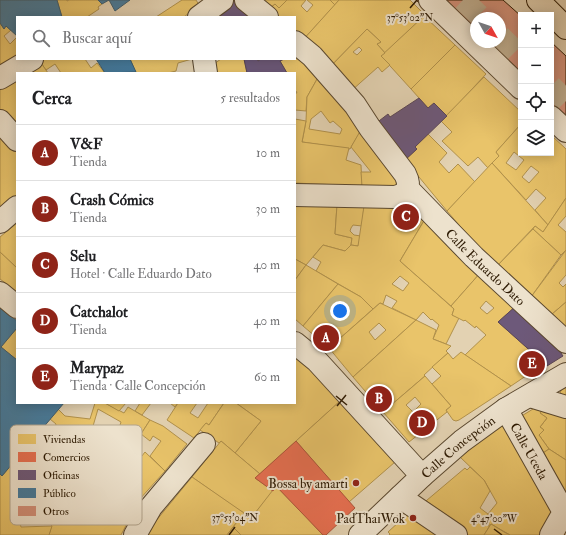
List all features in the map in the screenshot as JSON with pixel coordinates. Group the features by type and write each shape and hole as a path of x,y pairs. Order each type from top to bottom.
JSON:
{"main road":[{"path":"538,0 566,28"}],"street":[{"path":"200,16 222,0"},
{"path":"246,0 266,16"},
{"path":"430,0 518,85"},
{"name":"Calle Eduardo Dato","path":"296,43 312,56 355,105 370,128 405,174 409,183 401,193 474,257 566,342"},
{"path":"0,78 30,60"},
{"path":"204,60 206,72"},
{"path":"554,120 566,131"},
{"path":"0,121 16,139"},
{"path":"296,195 401,193"},
{"path":"0,222 16,208"},
{"path":"0,293 16,306"},
{"path":"296,344 317,361 422,476"},
{"name":"Calle Concepción","path":"360,535 422,476 462,441 506,409 566,374"},
{"path":"530,396 566,407"},
{"name":"Calle Uceda","path":"506,409 564,512 550,535"},
{"path":"142,523 151,507 204,444"},
{"path":"400,497 456,535"},
{"path":"135,535 141,525"}],"building: Viviendas":[{"path":"57,0 98,0 102,4 98,7 99,9 88,16 62,16"},
{"path":"182,0 196,0 199,5 185,16 158,16"},
{"path":"254,0 287,0 279,8 275,4 268,10"},
{"path":"287,0 306,0 301,6 307,12 313,5 307,0 330,0 335,5 302,41 296,36 296,16 274,16 268,10 275,4 279,8"},
{"path":"330,0 339,0 335,5"},
{"path":"339,0 410,0 423,13 422,15 424,16 385,53 377,44 381,42 367,29 330,67 302,41"},
{"path":"424,16 455,45 411,89 381,56"},
{"path":"0,23 4,29 6,26 11,30 4,36 10,44 16,38 16,60 0,74"},
{"path":"367,29 381,42 377,44 385,53 381,56 390,65 382,72 378,67 351,91 330,67","holes":["359,47 362,50 357,55 353,52"]},
{"path":"455,45 486,74 447,116 434,103 428,108 411,89"},
{"path":"296,52 321,72 307,97 306,111 296,110 296,72 286,72 280,61 296,60"},
{"path":"39,60 86,60 91,68 97,63 104,72 60,72 55,64 46,70"},
{"path":"39,60 47,72 20,72"},
{"path":"130,60 188,60 178,63 176,71 172,72 136,72"},
{"path":"220,60 244,60 247,72 211,72 211,66"},
{"path":"321,72 363,127 350,149 302,142 306,121 307,97","holes":["321,111 330,123 333,121 342,129 340,134 309,129 311,119"]},
{"path":"16,75 16,124 13,126 0,111 0,84"},
{"path":"484,77 518,109 518,127 496,152 499,156 488,168 478,157 468,166 442,141 452,132 441,121"},
{"path":"296,119 306,121 302,142 349,148 346,160 361,165 362,186 296,183"},
{"path":"518,127 518,155 514,152 506,163 516,170 524,160 519,156 554,156 554,138 566,149 566,198 548,225 535,210 546,198 536,189 526,200 492,163 499,156 496,152","holes":["531,166 539,172 529,183 522,177"]},
{"path":"362,128 400,177 395,187 362,186 361,172 371,172 351,147"},
{"path":"0,131 16,149 16,198 0,208"},
{"path":"428,134 447,153 439,162 449,173 458,164 475,182 447,211 405,160 417,149 415,147"},
{"path":"492,163 548,225 543,232 535,226 498,265 472,240 447,211"},
{"path":"566,198 566,216 558,225 566,232 566,250 561,255 533,229 535,226 543,232"},
{"path":"296,203 337,205 335,234 352,238 351,245 345,251 323,245 306,265 296,260"},
{"path":"337,205 364,206 362,226 353,225 350,231 354,235 361,236 358,246 351,245 352,238 335,234"},
{"path":"364,206 405,209 414,212 425,219 400,261 454,309 452,315 459,318 446,344 433,339 439,325 423,312 416,320 392,308 397,301 386,295 383,304 380,303 373,309 361,297 316,271 321,262 313,257 323,245 345,251 351,245 358,246","holes":["400,276 409,283 403,291 392,284"]},
{"path":"425,219 481,272 451,306 400,261"},
{"path":"16,224 16,267 0,252 0,237"},
{"path":"533,229 561,255 531,297 498,265"},
{"path":"566,250 566,275 559,283 563,287 566,284 566,302 551,315 531,297"},
{"path":"0,252 16,267 16,291 0,279"},
{"path":"296,260 306,265 296,279"},
{"path":"306,265 338,284 303,326 296,320 296,279"},
{"path":"481,272 517,305 498,322 535,355 542,365 511,386 465,355 486,335 476,326 475,328 465,320 464,321 452,315 454,309 451,306","holes":["486,301 494,308 487,314 480,308"]},
{"path":"338,284 361,297 373,309 329,348 303,326"},
{"path":"566,302 566,328 551,315"},
{"path":"380,303 416,320 353,377 329,348","holes":["379,323 386,330 375,340 369,332"]},
{"path":"416,320 436,330 433,339 451,346 446,351 448,353 424,375 425,376 383,412 353,377"},
{"path":"16,329 16,359 1,347"},
{"path":"461,352 511,386 456,421 453,420 446,410 451,406 432,384 441,376 432,367 448,353 453,359"},
{"path":"296,356 304,362 340,401 260,474 235,453 261,421 237,404 296,404"},
{"path":"425,376 451,406 446,410 447,412 409,442 383,412","holes":["415,397 421,404 413,412 406,405"]},
{"path":"566,387 566,400 559,397 561,390"},
{"path":"339,402 365,428 395,462 349,502 296,441"},
{"path":"95,404 107,404 124,413 128,407 150,420 142,433 142,425 120,425 121,422 98,409 93,425 56,425 50,419 58,409 65,416 90,419"},
{"path":"107,404 125,404 119,411"},
{"path":"139,404 150,404 142,415 135,411"},
{"path":"177,404 196,404 190,413 198,418 207,404 223,404 209,425 206,423 194,438 167,420"},
{"path":"223,404 237,404 261,421 235,453 221,441 219,443 200,430 206,423 209,425"},
{"path":"546,405 566,412 566,460 549,449 539,435 544,430 540,427 547,418 540,413"},
{"path":"546,405 540,413 547,418 540,427 544,430 539,435 549,449 537,457 515,420 533,409 532,407"},
{"path":"150,420 163,426 187,444 165,471 150,456 161,441 153,436 150,441 142,435"},
{"path":"508,420 557,511 544,535 510,535 491,524 489,527 488,514 497,503 484,480 460,457"},
{"path":"221,441 260,474 255,478 273,491 252,517 237,509 192,477"},
{"path":"549,449 566,460 566,503 537,457"},
{"path":"145,452 165,471 142,497 142,456"},
{"path":"10,466 10,525 21,525 21,527 52,526 49,535 0,535 0,474 2,476"},
{"path":"470,467 484,480 490,491 480,508 488,514 489,527 484,535 461,535 420,506 465,468 467,470"},
{"path":"192,477 244,513 227,535 148,535 155,522"},
{"path":"276,486 323,535 241,535 233,527 245,512 252,517"},
{"path":"412,510 449,535 389,535 390,534 388,532"},
{"path":"491,524 504,532 510,535 484,535"},
{"path":"52,525 126,525 121,535 49,535"},
{"path":"233,527 241,535 227,535"}],"building: Comercios":[{"path":"296,441 355,508 326,535 323,535 276,486 273,491 255,478"}],"building: Oficinas":[{"path":"236,0 253,16 214,16"},
{"path":"244,60 282,60 280,61 286,72 247,72"},
{"path":"419,98 428,108 434,103 447,116 415,147 417,149 405,160 375,124 388,114 390,117"},
{"path":"517,305 565,350 561,353 563,356 547,366 546,363 542,365 535,355 498,322"}],"building: Público":[{"path":"0,0 57,0 62,16 16,16 16,35 6,26 4,29 0,23"},
{"path":"98,0 109,0 102,4"},
{"path":"109,0 130,0 115,11"},
{"path":"97,60 130,60 136,72 104,72"},
{"path":"0,307 16,320 16,329 1,347 16,359 16,404 63,404 45,425 10,425 10,467 2,476 0,474"}],"building: Otros":[{"path":"416,0 503,0 518,13 518,91"},
{"path":"554,45 566,56 566,134 554,124"}],"tunnel":[{"path":"463,0 476,12"},
{"path":"506,42 518,54"},
{"path":"554,89 566,101"}],"place":[{"name":"Selu","path":"406,217"},
{"name":"V&F","path":"326,338"},
{"name":"Marypaz","path":"532,364"},
{"name":"Crash Cómics","path":"379,399"},
{"name":"Catchalot","path":"422,423"},
{"name":"Bossa by amarti","path":"356,483"},
{"name":"PadThaiWok","path":"413,518"}]}
